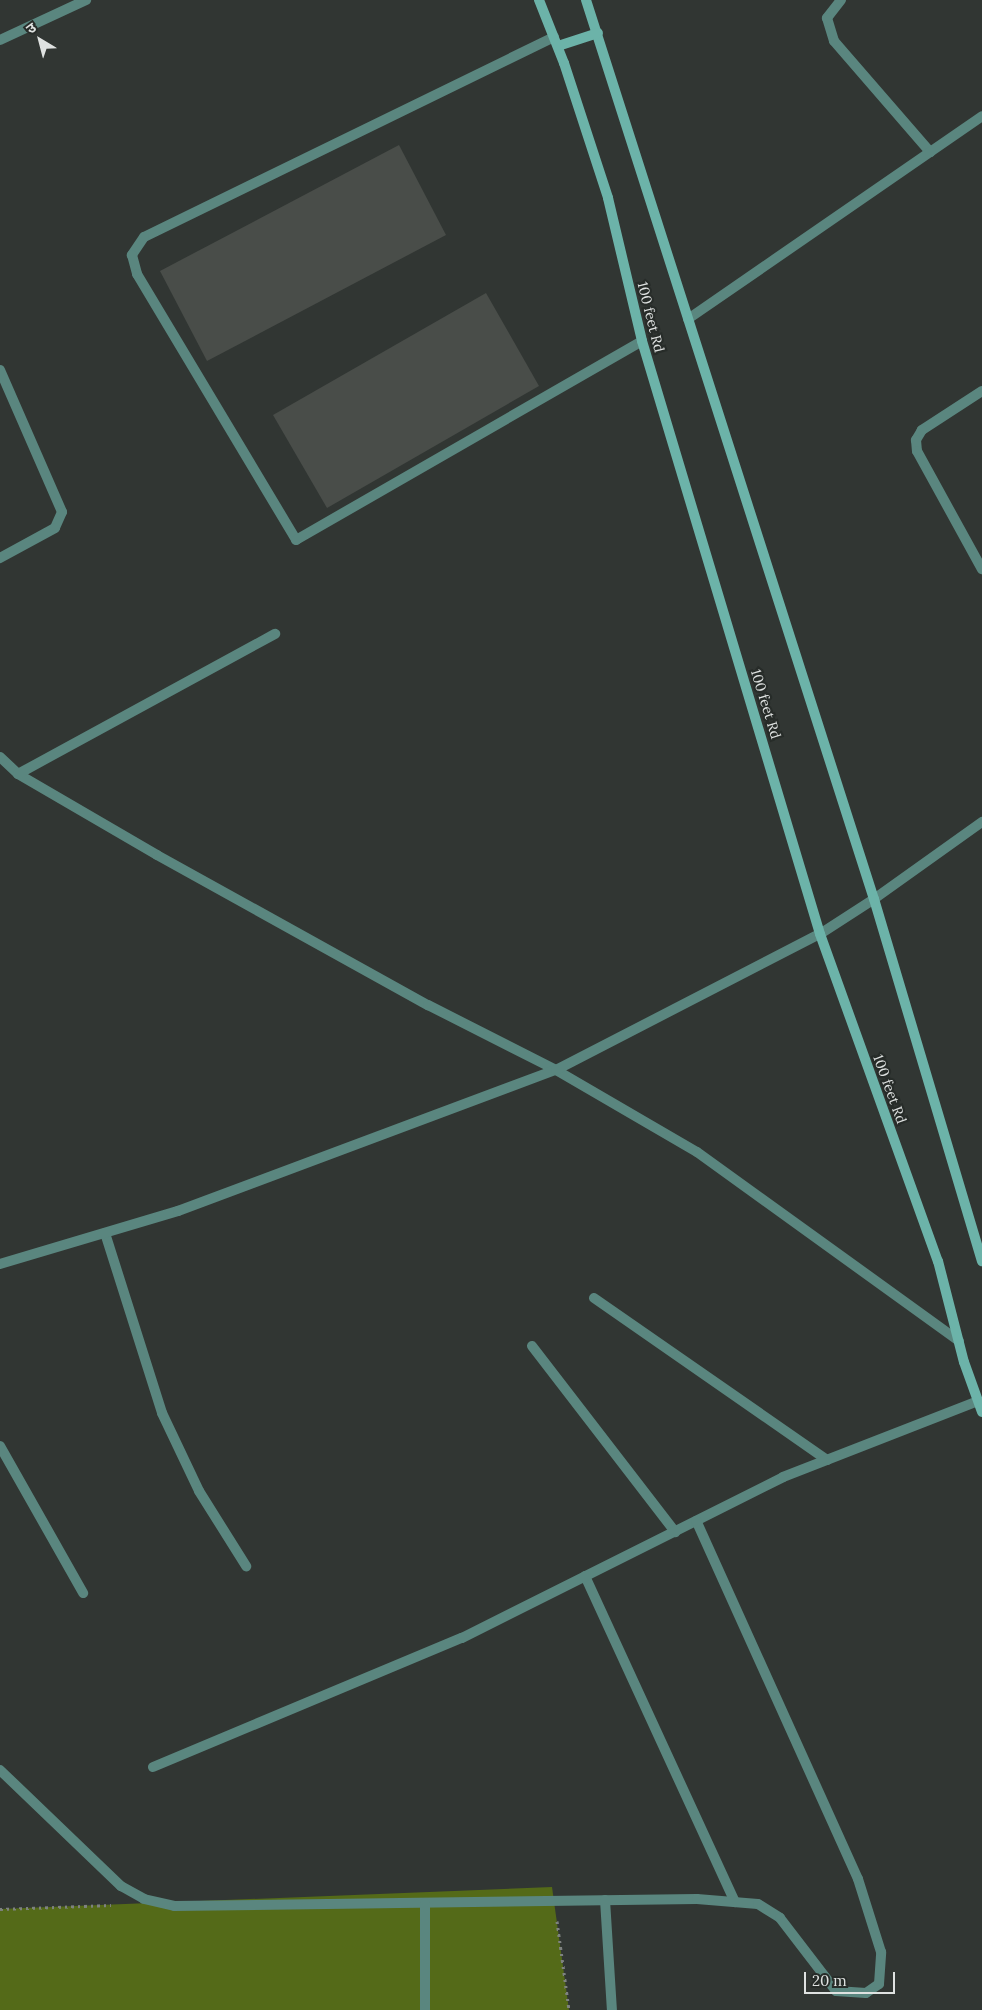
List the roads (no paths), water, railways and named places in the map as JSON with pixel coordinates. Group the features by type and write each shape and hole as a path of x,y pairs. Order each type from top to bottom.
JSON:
{"main road":[{"name":"100 feet Rd","path":"539,0 556,42 608,198 642,340 820,934 938,1261 958,1341 982,1412"},
{"path":"586,0 874,899 982,1261"},
{"path":"556,42 598,33"}],"street":[{"path":"0,40 86,0"},
{"path":"841,0 827,18 834,41 930,152"},
{"path":"556,42 144,238 132,255 137,274 296,540 642,340"},
{"path":"688,319 982,116"},
{"path":"0,370 62,512 55,528 0,558"},
{"path":"982,391 922,430 916,440 917,451 982,569"},
{"path":"18,774 275,634"},
{"path":"0,757 18,774 411,996 556,1070 697,1152 958,1341"},
{"path":"0,1264 178,1211 556,1070 820,934 874,899 982,822"},
{"path":"105,1233 169,1429 198,1491 246,1566"},
{"path":"594,1298 827,1460"},
{"path":"532,1346 675,1532"},
{"path":"153,1767 462,1638 696,1520 827,1460 978,1401"},
{"path":"0,1446 83,1593"},
{"path":"0,1770 121,1886 144,1899 174,1906 605,1900 735,1902 769,1908 836,1991 866,1993 878,1984 881,1952 858,1879 696,1520"},
{"path":"585,1576 735,1902"},
{"path":"605,1900 612,2010"},
{"path":"425,1903 425,2010"}]}
